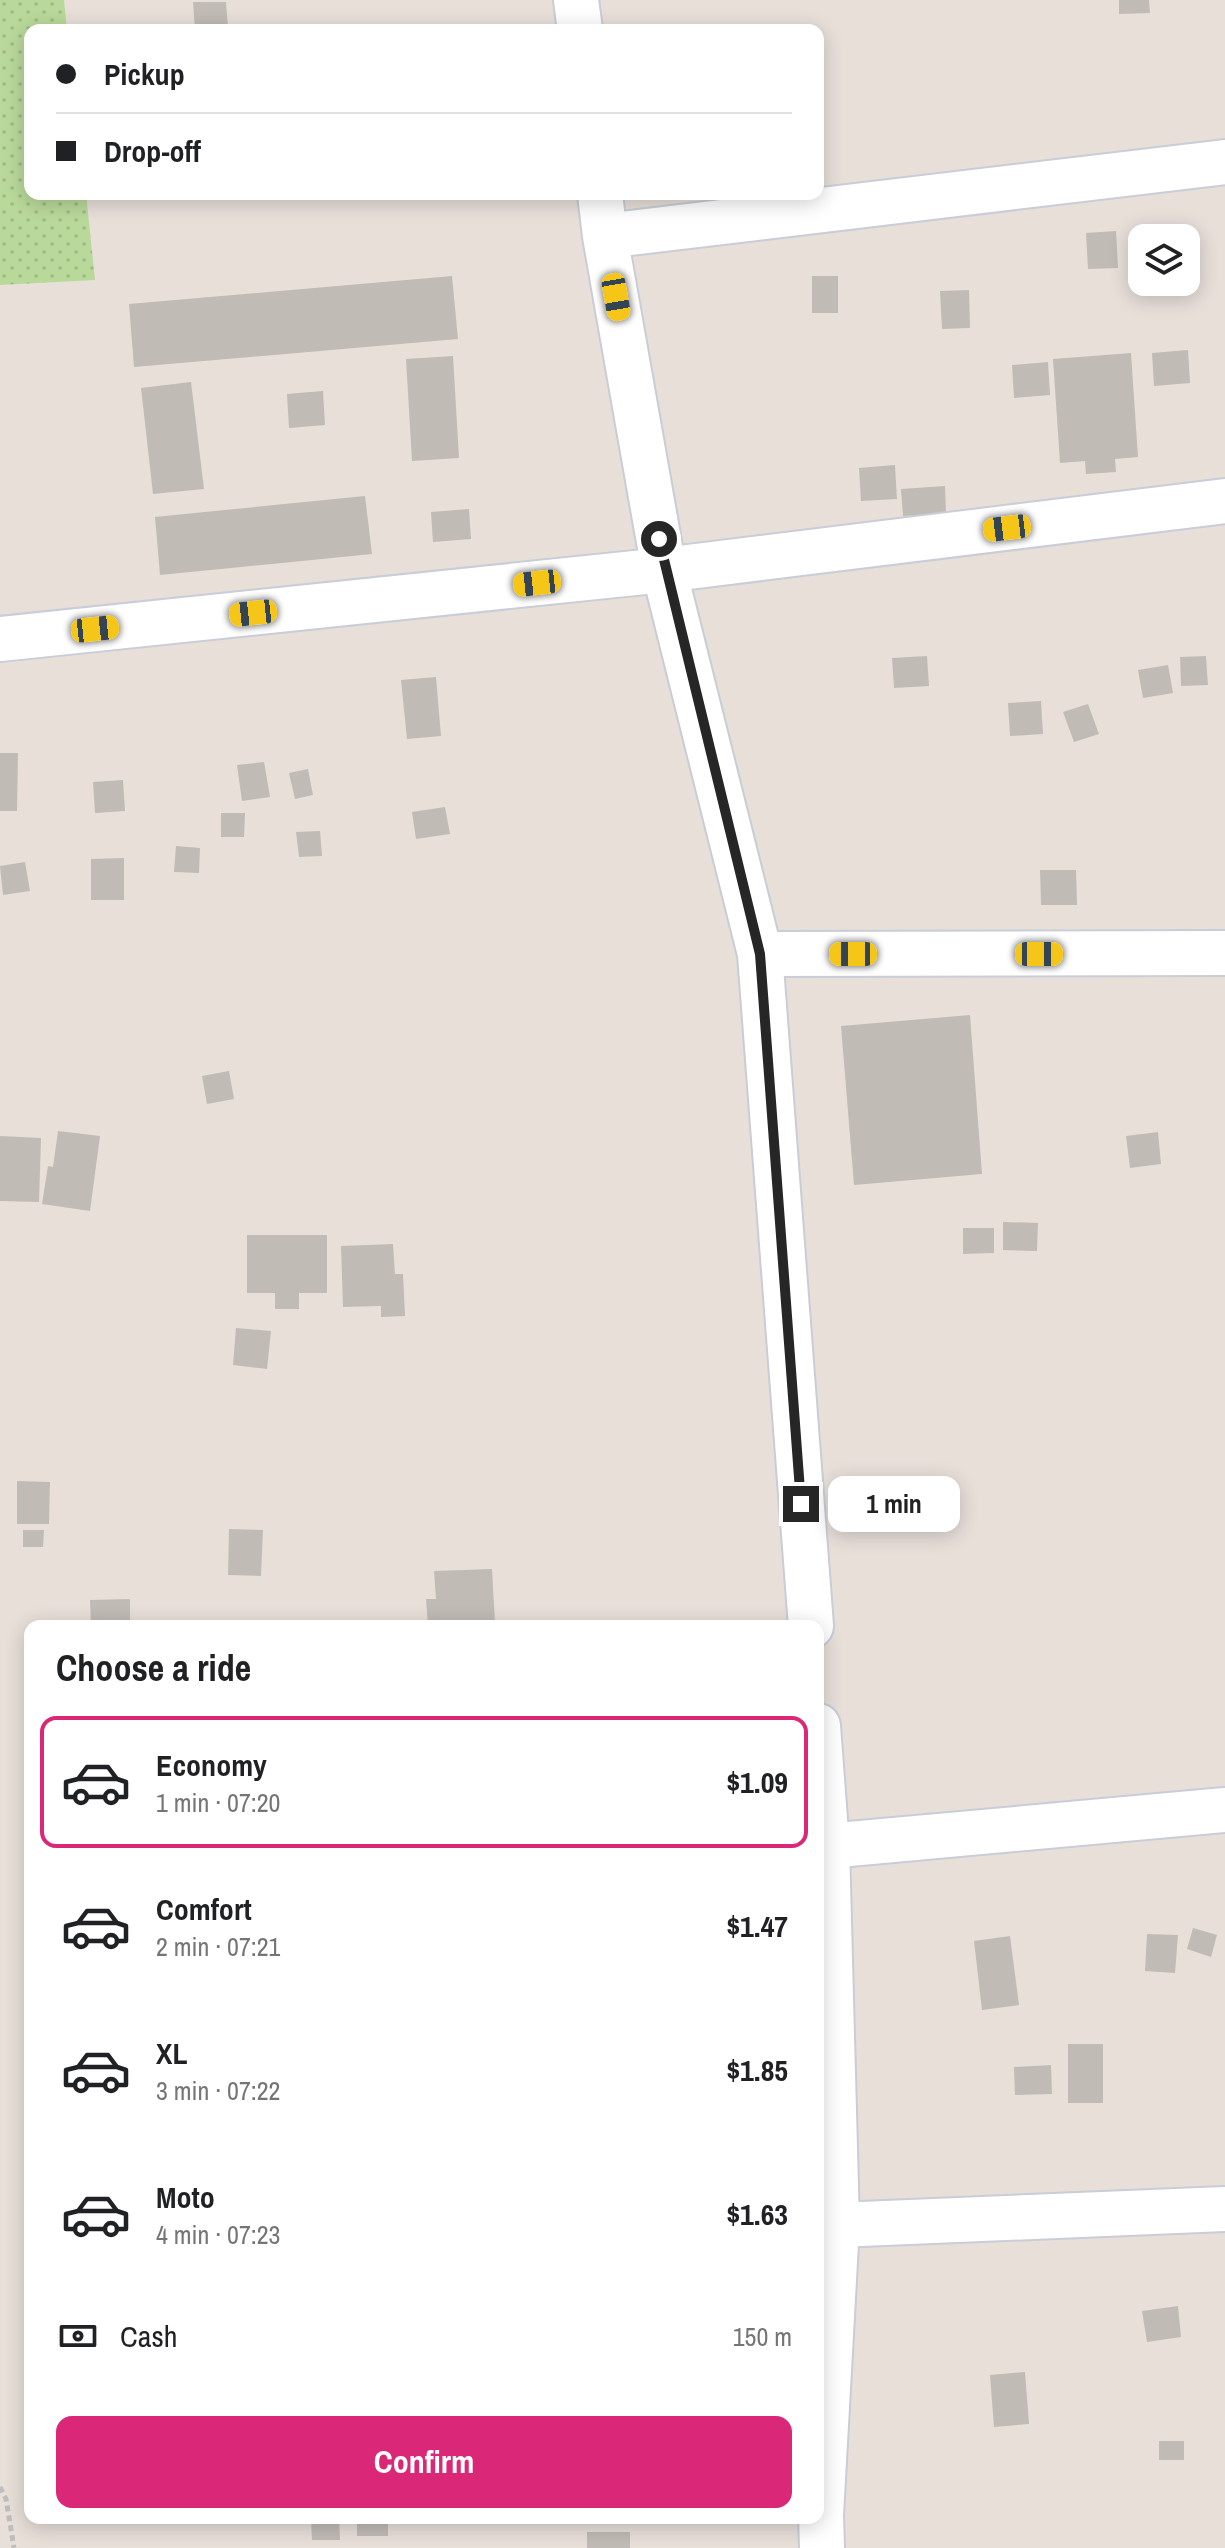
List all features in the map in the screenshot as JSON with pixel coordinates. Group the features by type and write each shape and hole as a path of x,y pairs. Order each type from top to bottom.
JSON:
{"street":[{"path":"576,0 579,24"},
{"path":"605,236 1225,162"},
{"path":"601,200 664,570 760,954 811,1620"},
{"path":"0,639 664,570 1225,501"},
{"path":"760,954 1225,953"},
{"path":"824,1806 837,2225 824,2461"},
{"path":"827,1846 1225,1810"},
{"path":"837,2225 1225,2209"},
{"path":"821,2524 822,2548"}],"path":[{"path":"0,2487 6,2499 14,2548"}],"green space":[{"path":"0,0 64,0 66,24 24,24 24,200 87,200 95,280 0,285"}],"building":[{"path":"1119,0 1149,0 1150,13 1119,14"},
{"path":"193,2 226,2 228,24 195,24"},
{"path":"1116,231 1118,268 1088,269 1086,233"},
{"path":"452,276 458,339 134,367 129,304"},
{"path":"812,276 838,276 838,313 812,313"},
{"path":"969,290 970,328 942,329 940,291"},
{"path":"1188,350 1190,383 1154,386 1152,353"},
{"path":"1131,353 1138,457 1115,459 1116,472 1086,474 1085,461 1060,463 1053,359"},
{"path":"453,356 459,458 412,461 406,359"},
{"path":"1048,362 1050,395 1014,398 1012,365"},
{"path":"191,382 204,489 153,494 141,388"},
{"path":"323,391 325,425 289,428 287,394"},
{"path":"895,465 897,499 861,501 859,468"},
{"path":"945,486 946,514 903,516 901,489"},
{"path":"365,496 372,554 160,575 155,517"},
{"path":"469,509 471,539 433,542 431,512"},
{"path":"927,656 929,686 894,688 892,658"},
{"path":"1206,656 1208,685 1181,686 1180,657"},
{"path":"1168,665 1173,693 1143,698 1138,670"},
{"path":"436,677 441,736 407,739 401,680"},
{"path":"1041,701 1043,734 1010,736 1008,703"},
{"path":"1088,704 1099,734 1074,742 1063,712"},
{"path":"0,753 18,753 17,811 0,811"},
{"path":"264,762 270,797 242,801 237,765"},
{"path":"308,769 313,795 295,799 289,773"},
{"path":"123,780 125,811 95,813 93,782"},
{"path":"445,807 450,834 416,839 412,812"},
{"path":"221,813 245,813 244,837 221,837"},
{"path":"320,831 322,856 299,857 296,832"},
{"path":"176,846 200,848 199,873 174,872"},
{"path":"124,858 124,900 91,900 91,859"},
{"path":"25,862 30,891 3,895 0,866"},
{"path":"1040,870 1076,870 1077,905 1041,905"},
{"path":"970,1015 982,1174 854,1185 841,1026"},
{"path":"229,1071 234,1099 207,1104 202,1076"},
{"path":"58,1131 100,1136 90,1211 42,1204 48,1166 53,1167"},
{"path":"1158,1132 1161,1164 1130,1168 1126,1136"},
{"path":"0,1136 41,1138 39,1202 0,1201"},
{"path":"1003,1222 1038,1223 1037,1251 1003,1250"},
{"path":"963,1228 994,1228 994,1253 963,1254"},
{"path":"247,1235 327,1235 327,1293 299,1293 299,1309 275,1309 275,1293 247,1293"},
{"path":"393,1244 395,1274 403,1274 405,1316 381,1317 381,1306 343,1307 341,1246"},
{"path":"236,1328 271,1331 267,1369 233,1365"},
{"path":"17,1481 50,1482 49,1524 17,1524"},
{"path":"229,1529 263,1530 261,1576 228,1575"},
{"path":"23,1530 44,1530 43,1547 23,1547"},
{"path":"492,1569 495,1620 428,1620 426,1599 436,1599 434,1571"},
{"path":"130,1599 130,1620 91,1620 90,1600"},
{"path":"1193,1928 1217,1935 1211,1957 1187,1949"},
{"path":"1147,1934 1178,1935 1175,1973 1145,1971"},
{"path":"1010,1936 1019,2005 982,2010 974,1941"},
{"path":"1068,2044 1103,2044 1103,2103 1068,2103"},
{"path":"1051,2065 1052,2094 1015,2095 1014,2067"},
{"path":"1178,2306 1181,2337 1147,2342 1142,2311"},
{"path":"1025,2372 1029,2424 994,2427 990,2375"},
{"path":"1159,2441 1184,2441 1184,2460 1159,2460"},
{"path":"311,2524 339,2524 340,2540 312,2540"},
{"path":"357,2524 388,2524 388,2536 357,2536"},
{"path":"587,2532 630,2532 630,2548 587,2548"}],"route":[{"path":"659,539 664,570 760,954 801,1504"}]}
